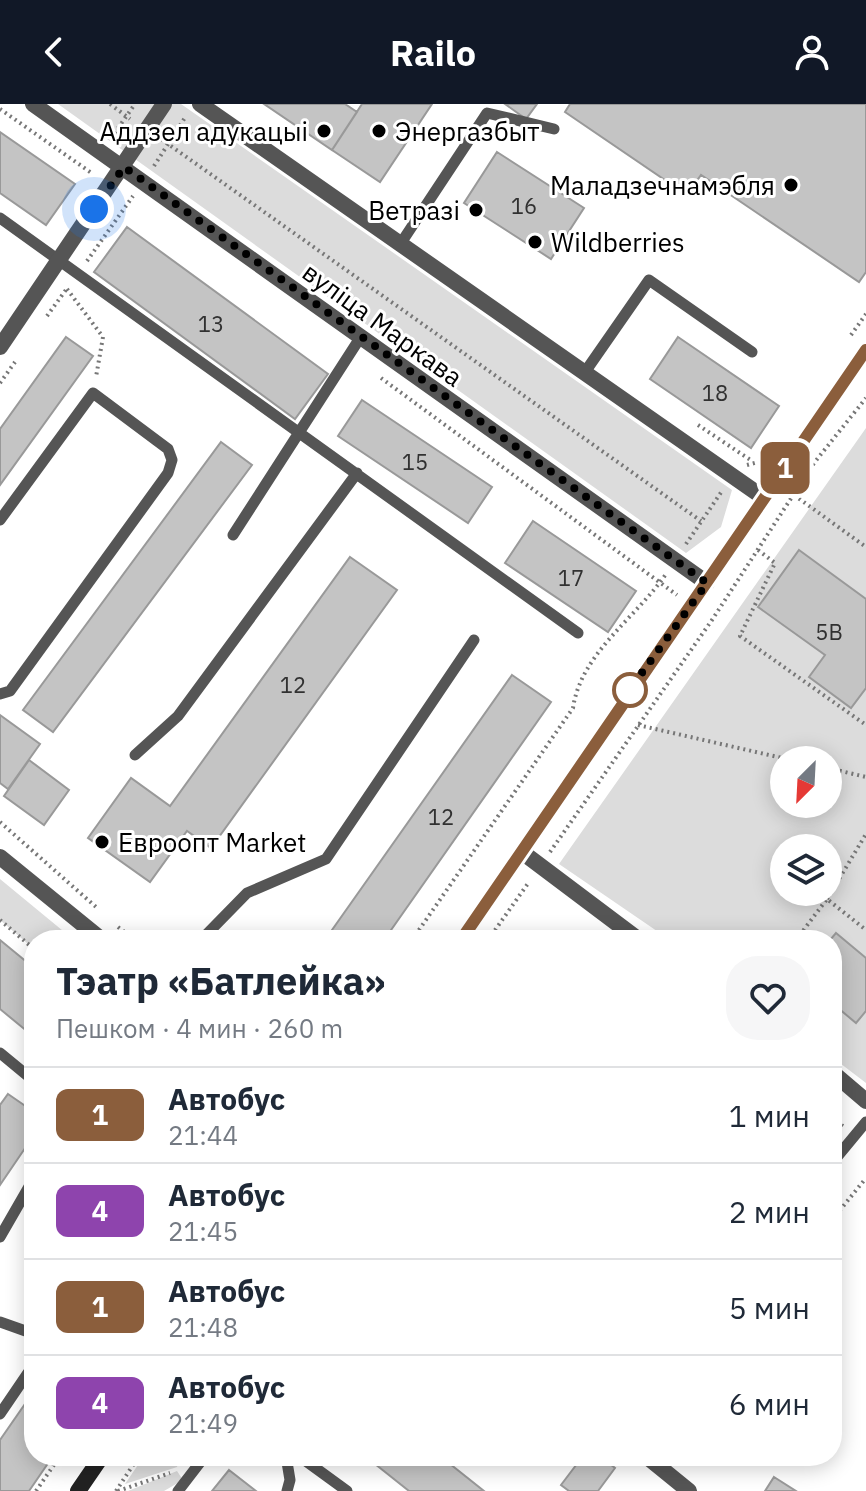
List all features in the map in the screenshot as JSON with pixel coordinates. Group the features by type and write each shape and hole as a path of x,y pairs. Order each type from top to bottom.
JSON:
{"street":[{"name":"вуліца Маркава","path":"33,104 707,583"},
{"path":"0,347 164,104"},
{"path":"197,104 764,498"},
{"path":"468,930 628,692 864,357"},
{"path":"522,852 626,930"},
{"path":"0,857 90,930"},
{"path":"842,1081 866,1101"},
{"path":"78,1491 95,1466"},
{"path":"657,1466 685,1490"}],"lane":[{"path":"401,243 487,113 554,129"},
{"path":"0,218 578,633"},
{"path":"585,372 649,280 752,352"},
{"path":"233,535 360,338"},
{"path":"0,520 93,393 168,449 172,460 168,473 10,691 0,694"},
{"path":"135,755 178,716 357,473"},
{"path":"211,930 247,893 326,859 474,640"},
{"path":"0,1053 24,1073"},
{"path":"842,1149 866,1122"},
{"path":"0,1237 24,1195"},
{"path":"0,1322 24,1330"},
{"path":"0,1414 24,1379"},
{"path":"178,1491 197,1466"},
{"path":"287,1491 290,1480 288,1466"},
{"path":"313,1466 347,1491"}],"path":[{"path":"110,104 701,521"},
{"path":"168,144 197,104"},
{"path":"0,109 90,172"},
{"path":"93,393 103,337 67,289 132,198 145,207"},
{"path":"349,355 660,584"},
{"path":"495,930 794,495 866,398"},
{"path":"419,930 573,708 577,686 602,647 660,584 733,476 752,461"},
{"path":"794,495 866,547"},
{"path":"758,550 775,563 740,636 866,725"},
{"path":"637,725 770,755"},
{"path":"842,771 866,777"},
{"path":"0,822 102,913"},
{"path":"842,874 866,834"},
{"path":"804,930 822,906"},
{"path":"836,906 866,930"},
{"path":"0,920 24,940"},
{"path":"113,923 122,930"},
{"path":"842,1208 866,1178"},
{"path":"36,1491 53,1466"},
{"path":"117,1491 133,1466"},
{"path":"117,1491 173,1471"}],"shaded area":[{"path":"58,104 181,104 732,490 721,527 686,553"},
{"path":"866,428 866,1083 842,1065 842,930 655,930 559,864"},
{"path":"0,879 62,930 24,930 24,940 0,920"},
{"path":"137,1466 177,1466 177,1467 125,1484"},
{"path":"177,1471 183,1480 164,1491 128,1491"}],"building":[{"name":"Аддзел адукацыі","path":"264,104 345,104 357,112 332,150"},
{"name":"Энергазбыт","path":"362,104 432,104 380,182 332,150"},
{"path":"505,104 537,104 526,119"},
{"name":"Маладзечнамэбля","path":"570,104 866,104 866,272 859,282 701,175 687,195 565,112"},
{"path":"0,132 75,184 46,225 0,193"},
{"path":"497,152 584,208 551,259 464,203"},
{"path":"127,227 328,374 295,419 94,272"},
{"path":"66,337 93,356 0,485 0,429"},
{"path":"678,337 779,406 751,448 650,379"},
{"path":"362,400 492,487 468,523 338,436"},
{"path":"221,442 252,465 53,732 23,710"},
{"path":"533,521 636,591 608,632 505,563"},
{"path":"799,550 866,599 866,688 851,708 809,677 825,655 758,607"},
{"path":"350,557 397,590 211,848 187,831 150,882 88,838 131,778 170,806"},
{"path":"512,675 551,702 391,930 332,930"},
{"path":"0,715 40,744 8,789 0,783"},
{"path":"29,760 69,790 44,825 4,796"},
{"path":"842,938 866,958 866,1011 856,1023 842,1011"},
{"path":"0,940 24,960 24,1029 0,1009"},
{"path":"8,1094 24,1105 24,1150 0,1185 0,1105"},
{"path":"24,1405 24,1466 46,1466 29,1491 0,1491 0,1440"},
{"path":"378,1466 453,1466 484,1491 409,1491"},
{"path":"575,1466 615,1468 598,1491 569,1491 561,1485"},
{"path":"229,1470 256,1491 212,1491"},
{"path":"774,1477 796,1491 765,1491"}],"bus line":[{"name":"1","path":"468,930 628,692 866,350"}],"place":[{"name":"Аддзел адукацыі","path":"324,131"},
{"name":"Энергазбыт","path":"379,131"},
{"name":"Маладзечнамэбля","path":"791,185"},
{"name":"Ветразі","path":"476,210"},
{"name":"Wildberries","path":"535,242"},
{"name":"Евроопт Market","path":"102,842"}],"route":[{"path":"94,209 124,167 707,583 628,692 630,690"}]}
